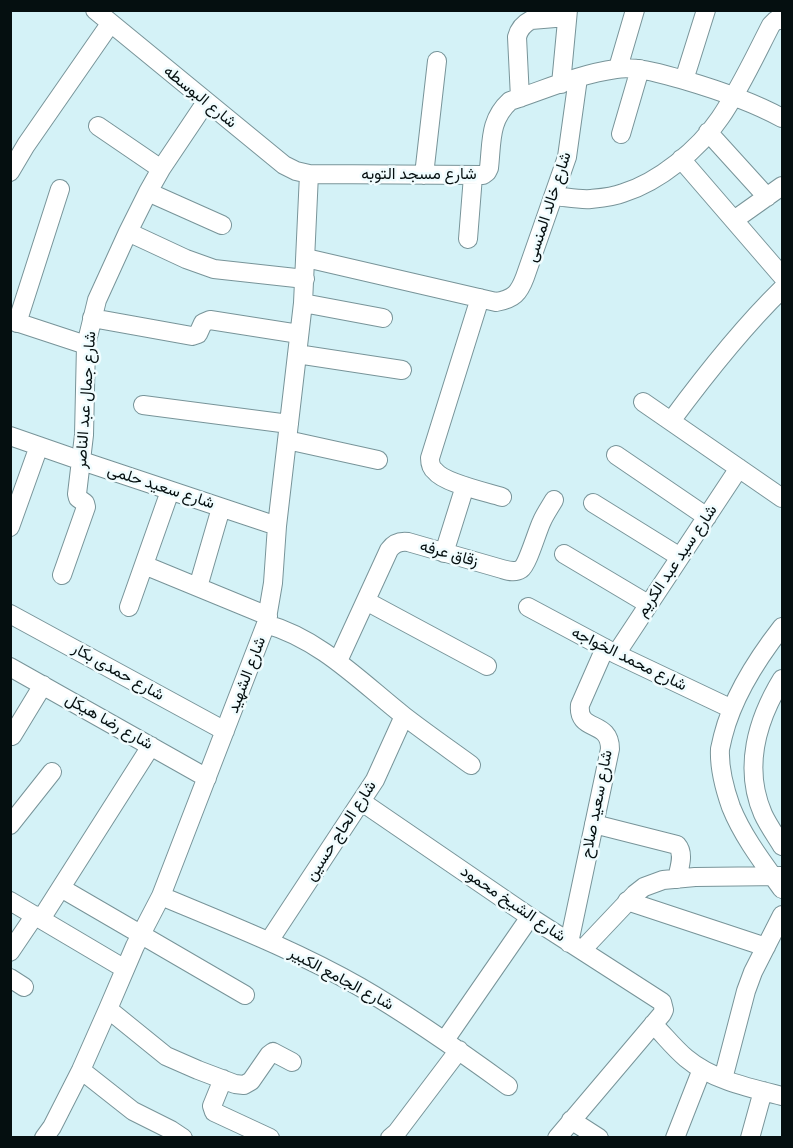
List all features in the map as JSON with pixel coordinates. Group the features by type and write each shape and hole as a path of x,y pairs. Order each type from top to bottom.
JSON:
{"street":[{"name":"شارع البوسطه","path":"94,10 284,165 309,174"},
{"path":"618,68 635,10"},
{"path":"684,80 706,10"},
{"path":"520,98 517,37 519,31 531,20 568,14 561,84"},
{"path":"554,196 589,199 622,194 654,180 681,159 719,119 778,21"},
{"path":"10,172 26,145 110,24"},
{"path":"424,175 437,61"},
{"name":"شارع مسجد التوبه","path":"309,174 483,175 489,168 496,117 510,101 579,78 618,68 640,69 684,80 734,96 783,118"},
{"path":"621,134 640,69"},
{"name":"شارع خالد المنسى","path":"480,298 496,302 505,301 520,290 567,158 579,78"},
{"name":"شارع جمال عبد الناصر","path":"62,575 86,507 77,494 84,435 86,345 97,300 148,192 206,102"},
{"path":"98,126 161,169"},
{"path":"708,132 776,195 734,220"},
{"path":"681,159 783,276"},
{"name":"شارع الشهيد","path":"49,1136 81,1070 141,933 161,896 267,620 303,303 309,174"},
{"path":"468,239 473,176"},
{"path":"60,189 14,321 86,345"},
{"path":"148,192 222,225"},
{"path":"128,232 186,259 214,268 305,279"},
{"path":"306,258 480,298 429,458 434,471 445,479 502,497"},
{"path":"671,421 702,378 737,337 780,298"},
{"path":"303,303 383,318"},
{"path":"92,318 192,336 198,334 203,323 210,320 299,334"},
{"path":"297,354 402,370"},
{"path":"644,402 783,498"},
{"path":"143,405 288,432 378,460"},
{"name":"شارع سعيد حلمى","path":"10,436 277,526"},
{"path":"10,527 39,446"},
{"path":"616,455 707,517"},
{"name":"شارع سيد عبد الكريم","path":"610,651 648,604 739,468"},
{"path":"444,553 465,486"},
{"path":"129,607 170,491"},
{"name":"زقاق عرفه","path":"338,662 392,545 408,542 512,571 520,569 526,562 534,538 554,500"},
{"path":"593,503 680,557"},
{"path":"198,587 221,508"},
{"path":"564,554 648,604"},
{"path":"144,565 198,587 267,620 306,642 338,662 404,716 471,765"},
{"path":"366,600 487,666"},
{"name":"شارع محمد الخواجه","path":"528,607 610,651 732,709"},
{"name":"شارع حمدى بكار","path":"10,614 225,731"},
{"path":"780,881 746,837 732,809 723,780 720,749 732,709 756,665 783,627"},
{"name":"شارع سعيد صلاح","path":"576,947 594,824 610,749 605,733 583,721 579,711 582,700 610,651"},
{"name":"شارع رضا هيكل","path":"10,667 207,778"},
{"path":"783,679 765,712 755,742 753,779 764,816 783,846"},
{"path":"12,736 43,685"},
{"name":"شارع الحاج حسين","path":"269,941 362,802 378,775 404,716"},
{"path":"10,952 61,888 151,746"},
{"path":"13,816 52,772"},
{"name":"شارع الشيخ محمود","path":"362,802 530,917 658,1000 664,1006 664,1010 653,1024"},
{"path":"594,824 676,845 681,849 677,879"},
{"path":"576,947 644,886 652,883 695,877 780,881"},
{"path":"61,888 245,995"},
{"name":"شارع الجامع الكبير","path":"161,896 269,941 359,987 452,1045 508,1086"},
{"path":"10,901 125,969"},
{"path":"627,901 766,947"},
{"path":"723,1079 746,991 753,972 783,915"},
{"path":"390,1137 397,1132 530,917"},
{"path":"108,1009 166,1056 240,1085 254,1078 270,1053 273,1052 292,1062"},
{"path":"557,1137 653,1024 685,1057 702,1069 723,1079 783,1096"},
{"path":"675,1137 702,1069"},
{"path":"81,1070 133,1111 183,1137"},
{"path":"223,1079 212,1106 213,1112 270,1137"},
{"path":"750,1137 763,1091"},
{"path":"571,1120 598,1137"}]}
